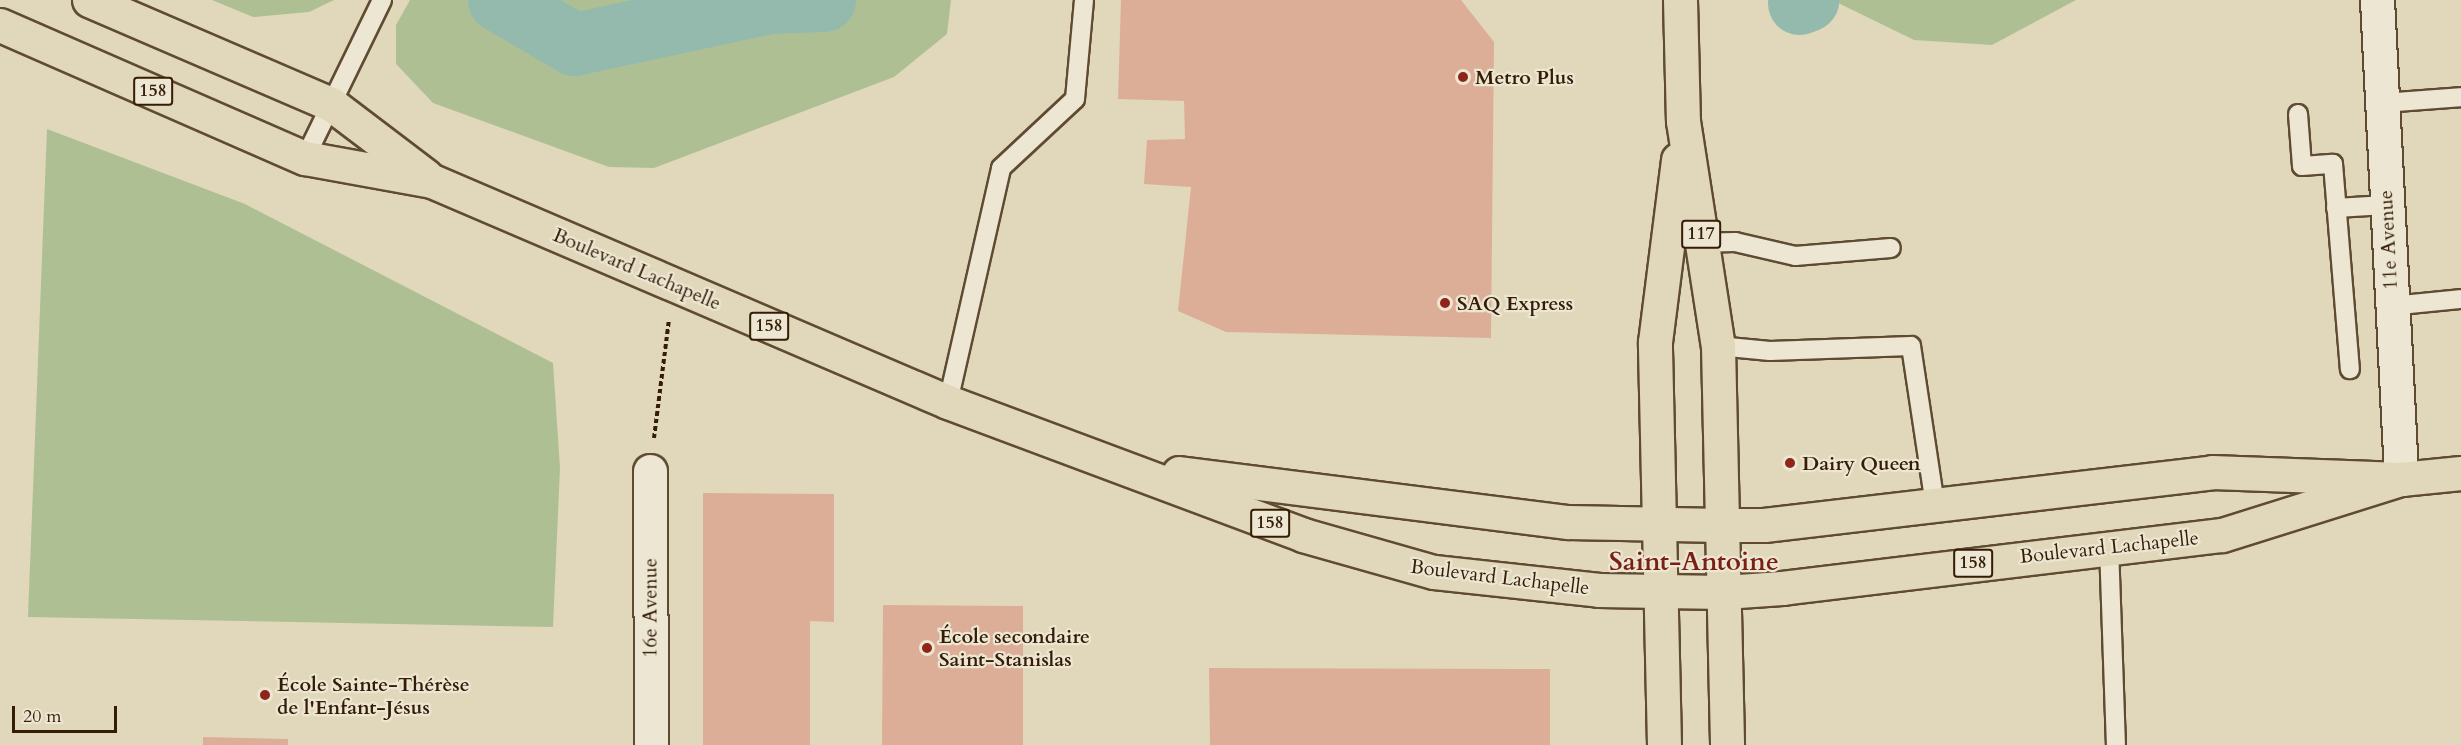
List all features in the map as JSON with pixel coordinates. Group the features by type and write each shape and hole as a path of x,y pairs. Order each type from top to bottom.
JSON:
{"main road":[{"name":"Boulevard Lachapelle","path":"89,0 331,104 432,181"},
{"name":"117","path":"1680,0 1683,121 1718,346 1727,745"},
{"name":"Boulevard Lachapelle","path":"0,25 305,158 432,181 948,402 1303,535 1388,561 1434,572 1536,584 1724,592 2222,534 2401,479"},
{"name":"117","path":"1664,745 1655,342 1683,121"},
{"name":"Boulevard Lachapelle","path":"1109,462 1407,504 1568,522 1659,525 1764,525 2212,472 2401,479 2461,473"}],"street":[{"name":"11e Avenue","path":"2377,0 2401,479"},
{"name":"16e Avenue","path":"650,471 651,745"}],"lane":[{"path":"305,158 382,0"},
{"path":"948,402 1001,168 1075,99 1084,0"},
{"path":"2382,103 2461,97"},
{"path":"2298,114 2302,166 2332,164 2350,369"},
{"path":"2336,208 2386,205"},
{"path":"1668,245 1735,242 1779,256 1891,248"},
{"path":"2391,306 2461,299"},
{"path":"1718,346 1770,351 1911,346 1935,505"},
{"path":"2109,546 2116,745"}],"path":[{"path":"650,471 674,285"}],"green space":[{"path":"212,0 334,0 309,12 253,17"},
{"path":"410,0 951,0 947,34 894,77 654,168 609,167 433,103 396,64 396,25"},
{"path":"1832,0 2076,0 1992,45 1914,40"},
{"path":"47,129 245,204 553,363 560,468 553,627 28,617"}],"building":[{"path":"1121,0 1461,0 1494,42 1491,338 1226,332 1178,311 1191,187 1144,184 1147,140 1185,139 1184,101 1118,99"},
{"path":"703,493 834,494 834,622 810,621 810,745 703,745"},
{"path":"883,605 1023,606 1023,745 882,745"},
{"path":"1209,668 1550,669 1550,745 1210,745"},
{"path":"203,737 288,739 288,745 203,745"}],"waterway":[{"path":"499,0 574,44 770,2 824,0"},
{"path":"1799,3 1807,0"}],"place":[{"name":"Metro Plus","path":"1463,77"},
{"name":"SAQ Express","path":"1445,303"},
{"name":"Dairy Queen","path":"1790,463"},
{"name":"École secondaire Saint-Stanislas","path":"927,648"},
{"name":"École Sainte-Thérèse de l'Enfant-Jésus","path":"265,695"}],"district":[{"name":"Saint-Antoine","path":"1694,562"}]}
